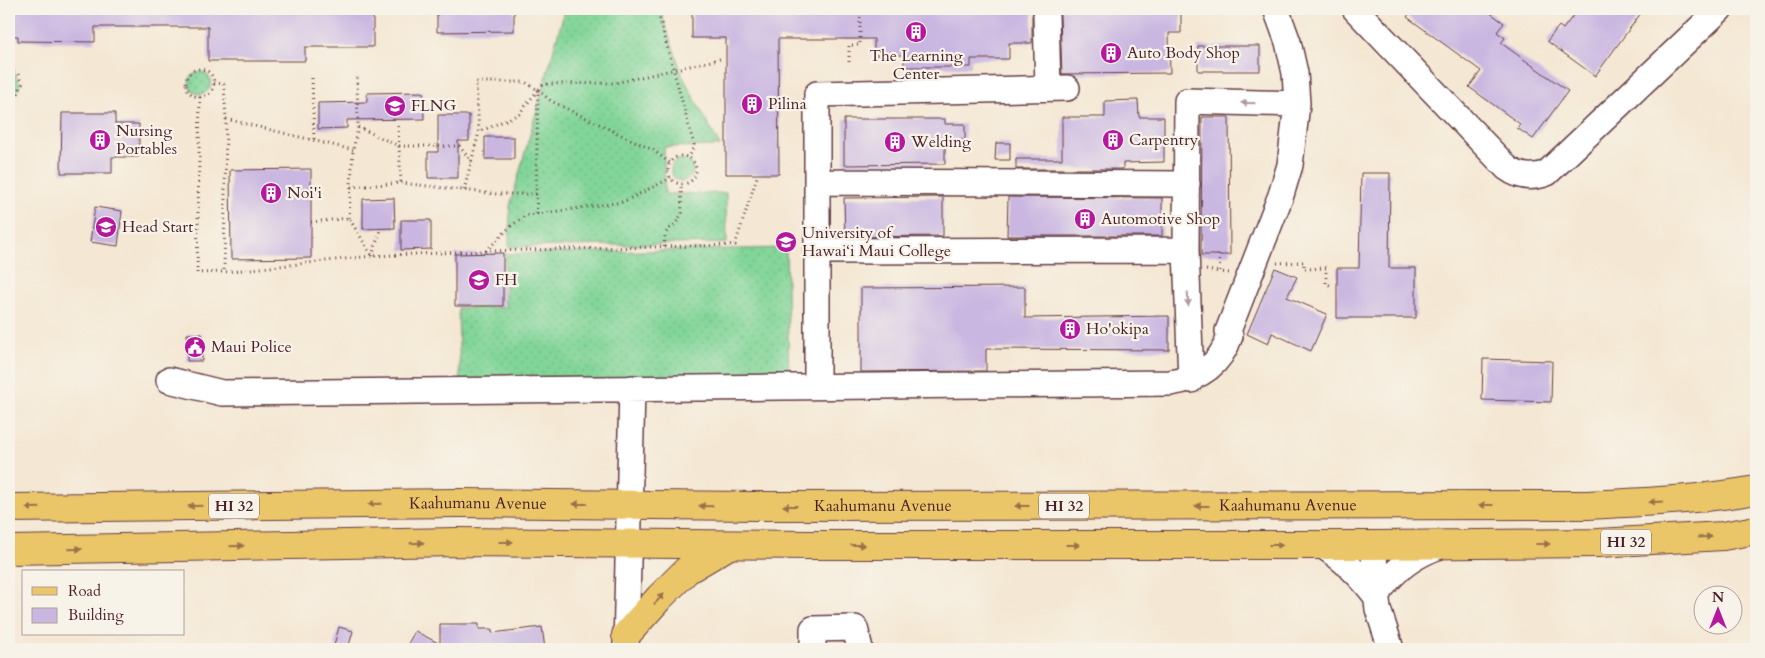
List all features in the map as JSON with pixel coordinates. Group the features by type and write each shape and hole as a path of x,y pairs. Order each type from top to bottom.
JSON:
{"main road":[{"name":"Kaahumanu Avenue","path":"9,508 459,504 754,506 1588,505 1718,497 1756,490"},
{"path":"1373,506 1374,546"},
{"name":"HI 32","path":"9,550 457,542 729,545 1374,546 1598,543 1723,536 1756,530"},
{"path":"626,642 660,597 688,570 729,545"}],"street":[{"path":"169,380 222,393 1170,383 1191,380 1214,363 1228,343 1230,336 1228,331 1281,195 1290,165 1297,104 1295,73 1288,42 1276,9"},
{"path":"1355,9 1507,168 1516,174 1528,177 1547,173 1720,9"},
{"path":"817,386 818,94 1057,88 1046,16"},
{"path":"1191,380 1186,250 1187,101 1297,104"},
{"path":"817,182 1187,184"},
{"path":"816,250 1186,250"},
{"path":"626,642 632,388"},
{"path":"1321,545 1353,568 1376,596"},
{"path":"1376,596 1386,581 1399,568 1420,554 1443,545"},
{"path":"1374,546 1376,596 1381,622 1391,649"},
{"path":"813,649 813,629 855,628 860,649"}],"path":[{"path":"657,9 682,95 694,145 689,158"},
{"path":"849,62 849,45 860,45 860,9"},
{"path":"479,132 519,114 544,84 615,83 673,68 720,59"},
{"path":"9,70 18,74 22,84 18,94 9,98"},
{"path":"197,70 204,70 212,76 214,83 210,93 200,97 194,96 187,89 187,79 191,73 197,70"},
{"path":"357,76 358,127 353,150 349,218 372,256"},
{"path":"312,78 314,140"},
{"path":"464,190 479,132 476,82 525,82 552,101 654,150 670,163"},
{"path":"214,83 224,84 226,119 224,272"},
{"path":"537,214 538,90"},
{"path":"200,97 197,273 224,272 372,256 485,251 735,245 758,174"},
{"path":"226,119 353,150"},
{"path":"398,126 400,183"},
{"path":"358,127 399,146 459,146 472,162"},
{"path":"678,156 689,158 694,163 696,174 689,182 682,184 676,182 671,178 668,169 670,163 678,156"},
{"path":"485,251 510,226 526,215 623,202 671,178"},
{"path":"351,187 400,183 496,194 536,194"},
{"path":"664,247 665,235 677,222 682,213 682,184"},
{"path":"311,222 349,218"},
{"path":"372,256 380,231"},
{"path":"1219,255 1220,272 1238,274"},
{"path":"1273,264 1304,262 1304,268 1326,268 1326,284 1333,286"}],"green space":[{"path":"565,9 660,9 683,77 720,146 664,147 665,194 726,193 727,243 509,247 510,206"},
{"path":"200,72 208,75 211,83 208,91 200,94 192,91 189,83 192,75"},
{"path":"9,73 15,74 20,84 17,92 9,95"},
{"path":"682,159 690,162 693,170 690,178 682,181 674,178 671,170 674,162"},
{"path":"786,248 789,379 460,382 458,308 505,307 505,254"}],"building":[{"path":"9,9 373,9 373,47 305,47 305,61 208,61 208,27 95,27 95,42 18,41 18,36 9,36"},
{"path":"437,9 514,9 514,31 437,32"},
{"path":"692,9 1034,9 1032,16 1032,43 1009,43 1009,59 971,59 971,67 904,67 904,55 874,55 874,39 778,39 779,174 726,174 726,38 692,38"},
{"name":"Auto Body Shop","path":"1058,9 1181,9 1181,33 1169,33 1170,73 1062,74 1060,16"},
{"path":"1413,9 1485,9 1504,23 1497,32 1505,38 1501,43 1568,91 1533,139 1517,128 1520,124 1469,87 1481,71 1407,17"},
{"path":"1578,9 1644,9 1595,76 1547,41 1559,26 1563,29"},
{"path":"1198,46 1260,46 1260,71 1198,71"},
{"path":"423,92 424,119 347,120 347,128 318,129 318,103 367,102 367,93"},
{"name":"Carpentry","path":"1138,100 1139,117 1164,117 1164,162 1123,163 1123,169 1016,169 1016,159 1062,159 1062,117 1105,117 1105,101"},
{"name":"Nursing Portables","path":"62,113 115,113 115,124 139,124 139,157 112,157 112,173 61,173"},
{"path":"438,115 469,115 469,141 458,141 458,178 428,178 428,152 438,152"},
{"path":"1202,117 1229,117 1230,255 1201,255"},
{"name":"Welding","path":"844,119 945,119 945,124 965,124 965,140 945,140 945,164 844,165"},
{"path":"485,137 514,137 514,159 485,159"},
{"path":"996,143 1010,143 1010,160 995,160"},
{"name":"Noi'i","path":"311,169 311,258 231,259 230,170"},
{"path":"1361,173 1390,173 1389,268 1416,268 1416,318 1337,318 1337,268 1359,268"},
{"path":"943,197 943,236 845,237 844,198"},
{"name":"Automotive Shop","path":"1008,197 1162,198 1162,236 1007,236"},
{"path":"394,198 395,228 363,229 363,199"},
{"name":"Head Start","path":"95,207 122,211 118,246 90,242"},
{"path":"401,220 431,220 431,249 401,250"},
{"name":"FH","path":"503,253 503,306 455,306 455,254"},
{"path":"1275,268 1297,277 1287,297 1327,314 1311,351 1272,333 1268,344 1247,334"},
{"name":"Ho'okipa","path":"1025,287 1025,318 1169,316 1169,350 986,349 986,371 861,372 861,288"},
{"name":"Maui Police","path":"187,334 202,334 202,361 187,361"},
{"path":"1483,359 1552,361 1551,402 1482,400"},
{"path":"440,624 479,624 479,629 492,629 492,633 542,627 545,649 405,649 415,631 440,644"},
{"path":"339,627 353,631 348,649 334,645"}],"place":[{"name":"The Learning Center","path":"916,32"},
{"name":"Auto Body Shop","path":"1111,53"},
{"name":"Pilina","path":"752,104"},
{"name":"FLNG","path":"395,106"},
{"name":"Nursing Portables","path":"100,140"},
{"name":"Carpentry","path":"1113,140"},
{"name":"Welding","path":"895,142"},
{"name":"Noi'i","path":"271,193"},
{"name":"Automotive Shop","path":"1085,219"},
{"name":"Head Start","path":"106,227"},
{"name":"University of Hawai‘i Maui College","path":"786,242"},
{"name":"FH","path":"479,280"},
{"name":"Ho'okipa","path":"1070,329"},
{"name":"Maui Police","path":"195,347"}]}
